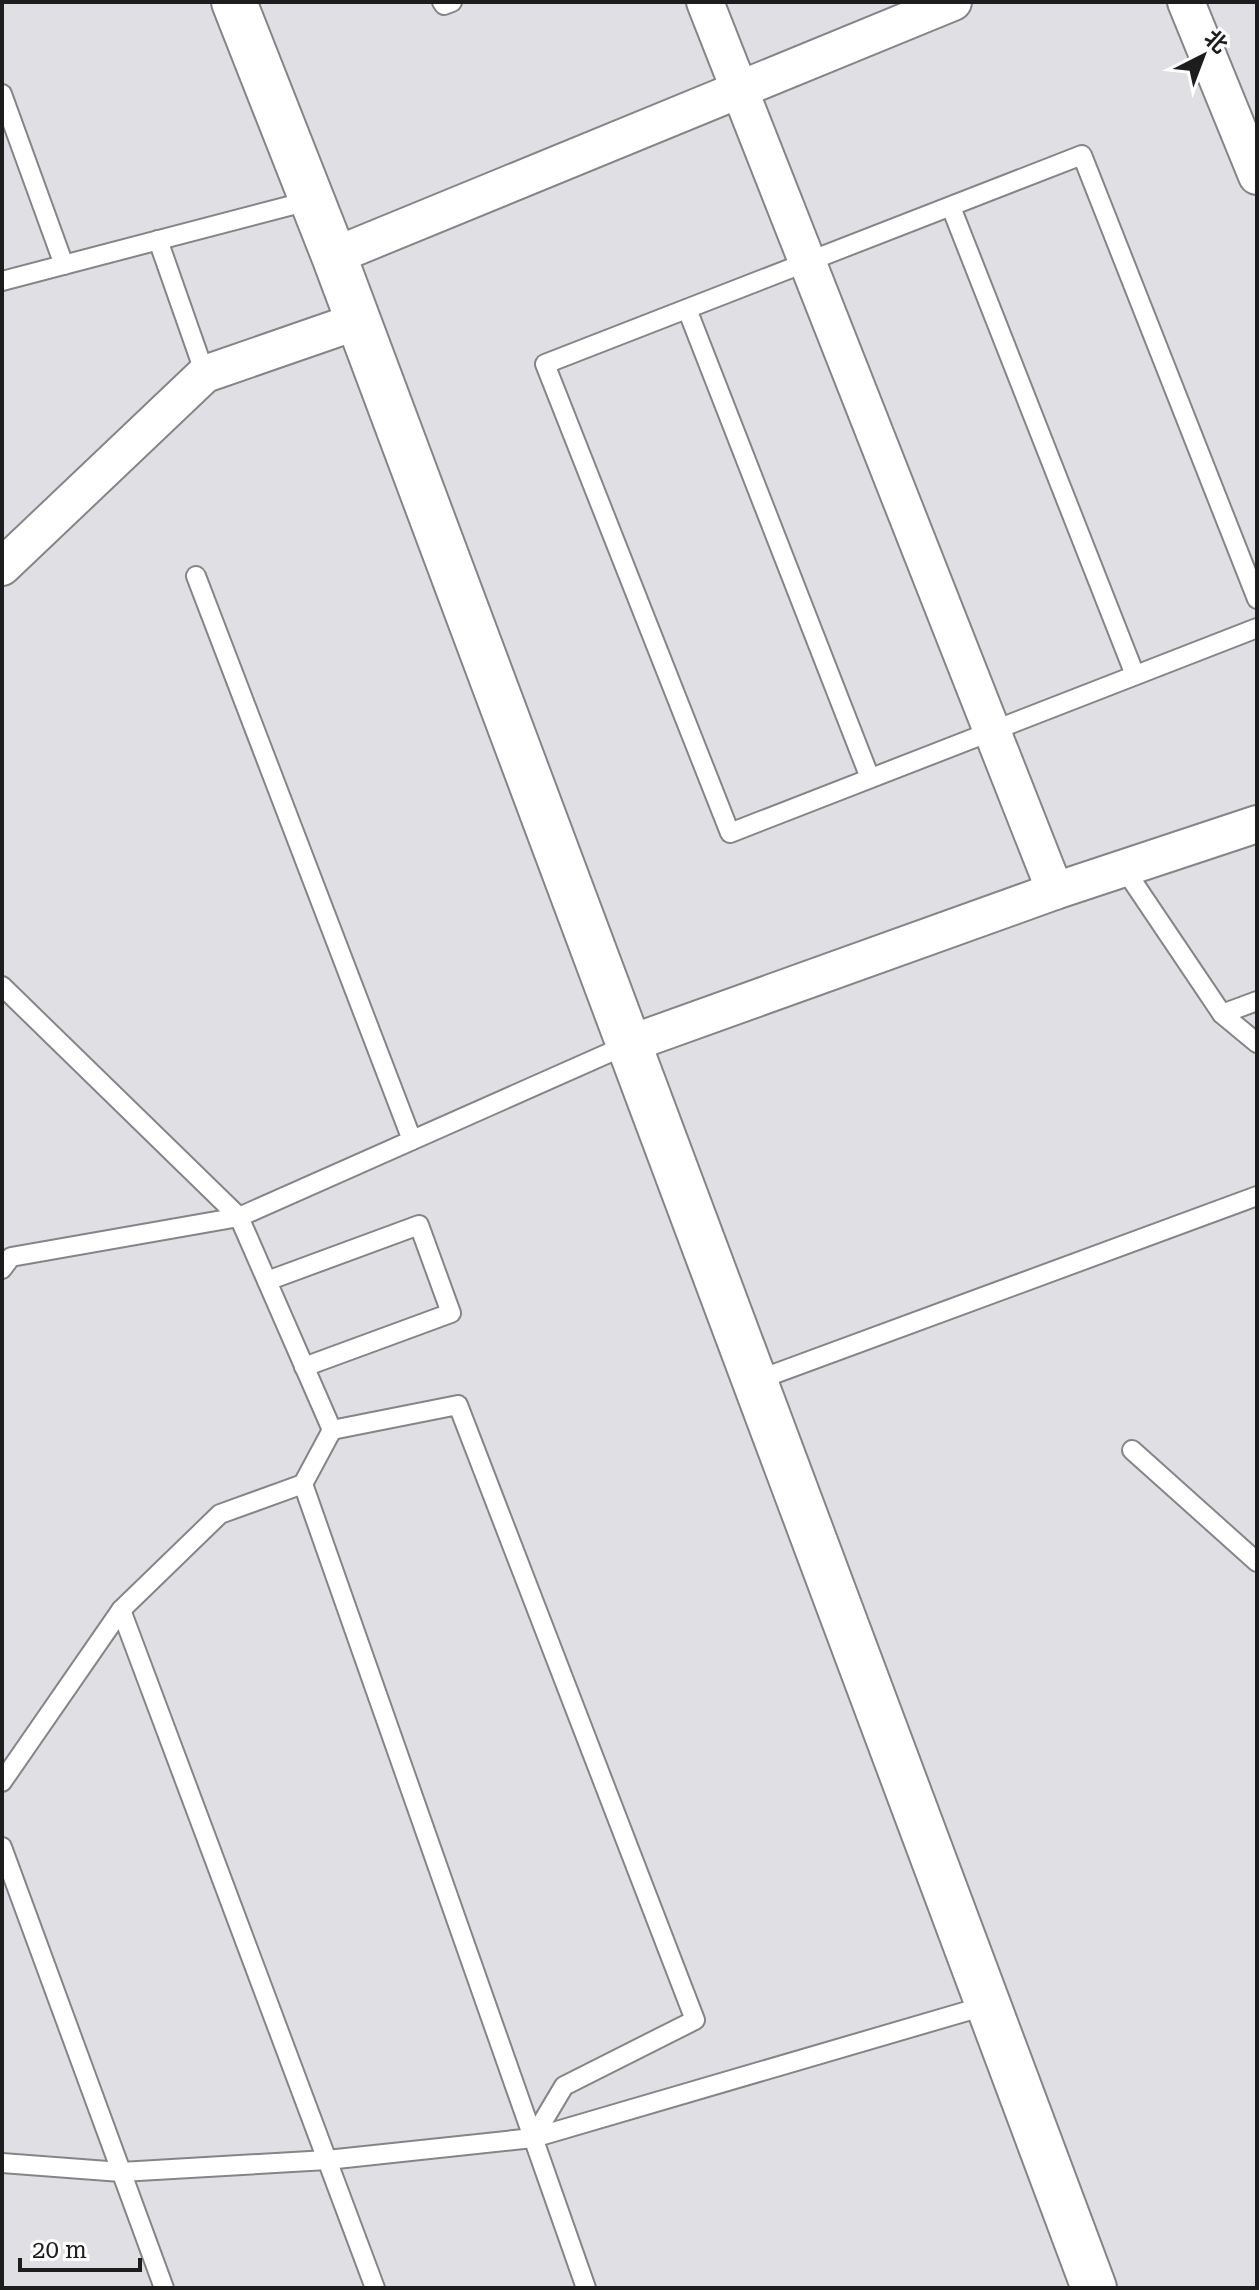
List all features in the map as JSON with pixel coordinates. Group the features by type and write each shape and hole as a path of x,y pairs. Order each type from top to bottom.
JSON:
{"main road":[{"path":"234,2 334,256 1094,2288"}],"street":[{"path":"705,2 1055,891"},
{"path":"334,256 953,2"},
{"path":"1186,2 1257,176"},
{"path":"2,567 205,374 358,321"},
{"path":"629,1044 1055,891 1257,824"}],"lane":[{"path":"442,2 444,5 452,2"},
{"path":"2,94 64,265"},
{"path":"1257,599 1082,155 545,364 730,833 1257,628"},
{"path":"2,281 312,200"},
{"path":"951,207 1135,675"},
{"path":"158,240 205,374"},
{"path":"687,309 870,778"},
{"path":"196,576 412,1140"},
{"path":"1125,870 1222,1014 1257,1043"},
{"path":"2,986 239,1217 332,1430"},
{"path":"1222,1014 1257,1001"},
{"path":"5,1258 239,1217 629,1044"},
{"path":"755,1381 1257,1196"},
{"path":"267,1281 419,1225 451,1313 304,1367"},
{"path":"332,1430 458,1405 695,2020 564,2086 533,2138"},
{"path":"2,1782 121,1610 220,1514 303,1484 332,1430"},
{"path":"1132,1450 1257,1562"},
{"path":"303,1484 586,2288"},
{"path":"121,1610 375,2288"},
{"path":"2,1847 164,2288"},
{"path":"2,2163 121,2172 327,2160 533,2138 988,2005"}]}
